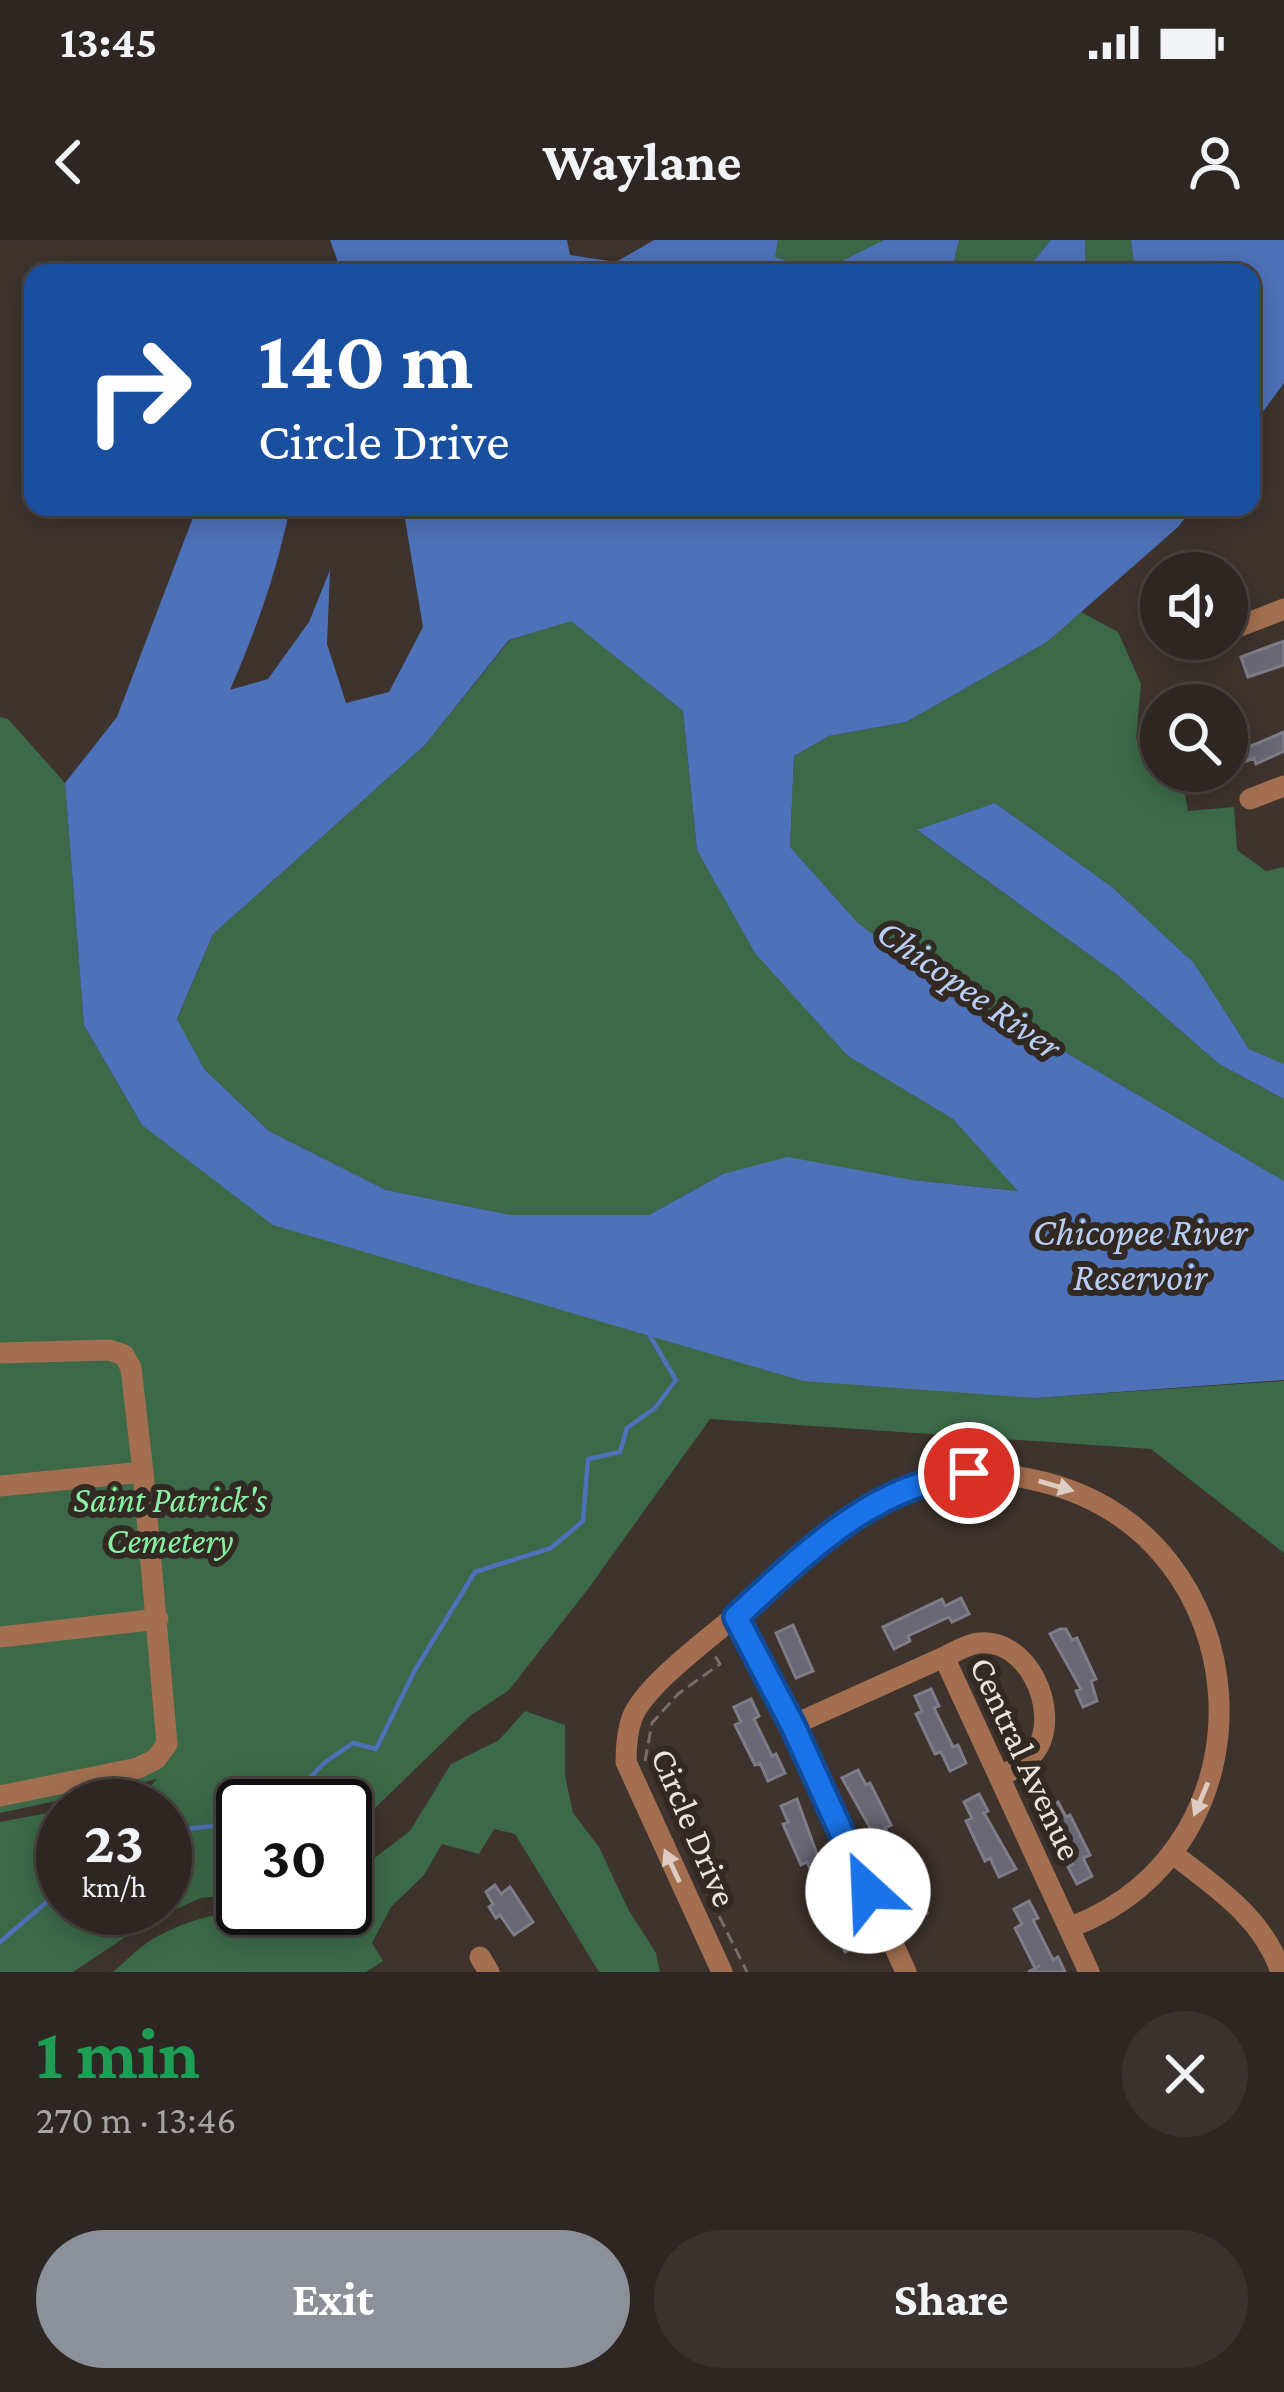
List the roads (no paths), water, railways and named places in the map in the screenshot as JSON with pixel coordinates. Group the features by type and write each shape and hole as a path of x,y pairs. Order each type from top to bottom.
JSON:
{"street":[{"path":"1248,623 1284,609"},
{"path":"1250,799 1284,786"},
{"path":"0,1353 109,1350 124,1355 131,1368 168,1735 162,1752 139,1768 0,1796"},
{"path":"0,1486 142,1472"},
{"name":"Circle Drive","path":"722,1972 626,1762 633,1714 854,1515 928,1480 969,1473 1062,1486 1106,1505 1141,1533 1182,1581 1203,1619 1216,1661 1221,1709 1216,1756 1202,1800 1172,1852 1111,1907 1071,1928"},
{"path":"736,1617 793,1726 906,1972"},
{"path":"0,1637 158,1619"},
{"path":"944,1657 979,1642 1001,1646 1022,1663 1038,1687 1045,1720 1040,1742 1028,1760 1001,1776"},
{"name":"Central Avenue","path":"793,1726 944,1657 1089,1972"},
{"path":"1172,1852 1255,1923 1281,1972"}],"water":[{"path":"330,240 567,240 570,255 616,262 654,240 778,240 775,257 796,264 339,264"},
{"path":"884,240 959,240 953,264 836,264"},
{"path":"1051,240 1085,240 1086,264 1031,264"},
{"path":"1131,240 1284,240 1284,383 1260,416 1260,264 1134,264"},
{"name":"Chicopee River Reservoir","path":"194,516 288,516 265,600 230,690 268,679 309,622 330,570 327,644 346,703 389,692 423,627 404,516 1186,516 1150,552 1140,552 1140,560 1047,642 906,722 829,736 794,756 790,847 858,923 983,1019 1060,1049 1284,1181 1284,1380 1035,1398 803,1381 273,1225 142,1125 84,1025 65,783 117,717","holes":["571,621 683,711 697,850 755,953 848,1056 953,1119 1018,1191 912,1180 788,1157 723,1174 649,1215 511,1215 386,1190 269,1131 204,1069 177,1019 213,934 425,745 509,640"]},
{"path":"995,803 1112,887 1194,963 1249,1049 1284,1064 1284,1099 1219,1064 1116,974 917,830"}],"waterway":[{"path":"309,1779 353,1743 376,1749 415,1670 475,1572 551,1548 583,1521 588,1459 620,1452 627,1428 655,1408 676,1380 650,1336"},
{"path":"192,1828 216,1825"},
{"path":"0,1942 36,1911"}],"water label":[{"name":"Chicopee River","path":"970,988"}],"park label":[{"name":"Saint Patrick's Cemetery","path":"170,1520"}]}
